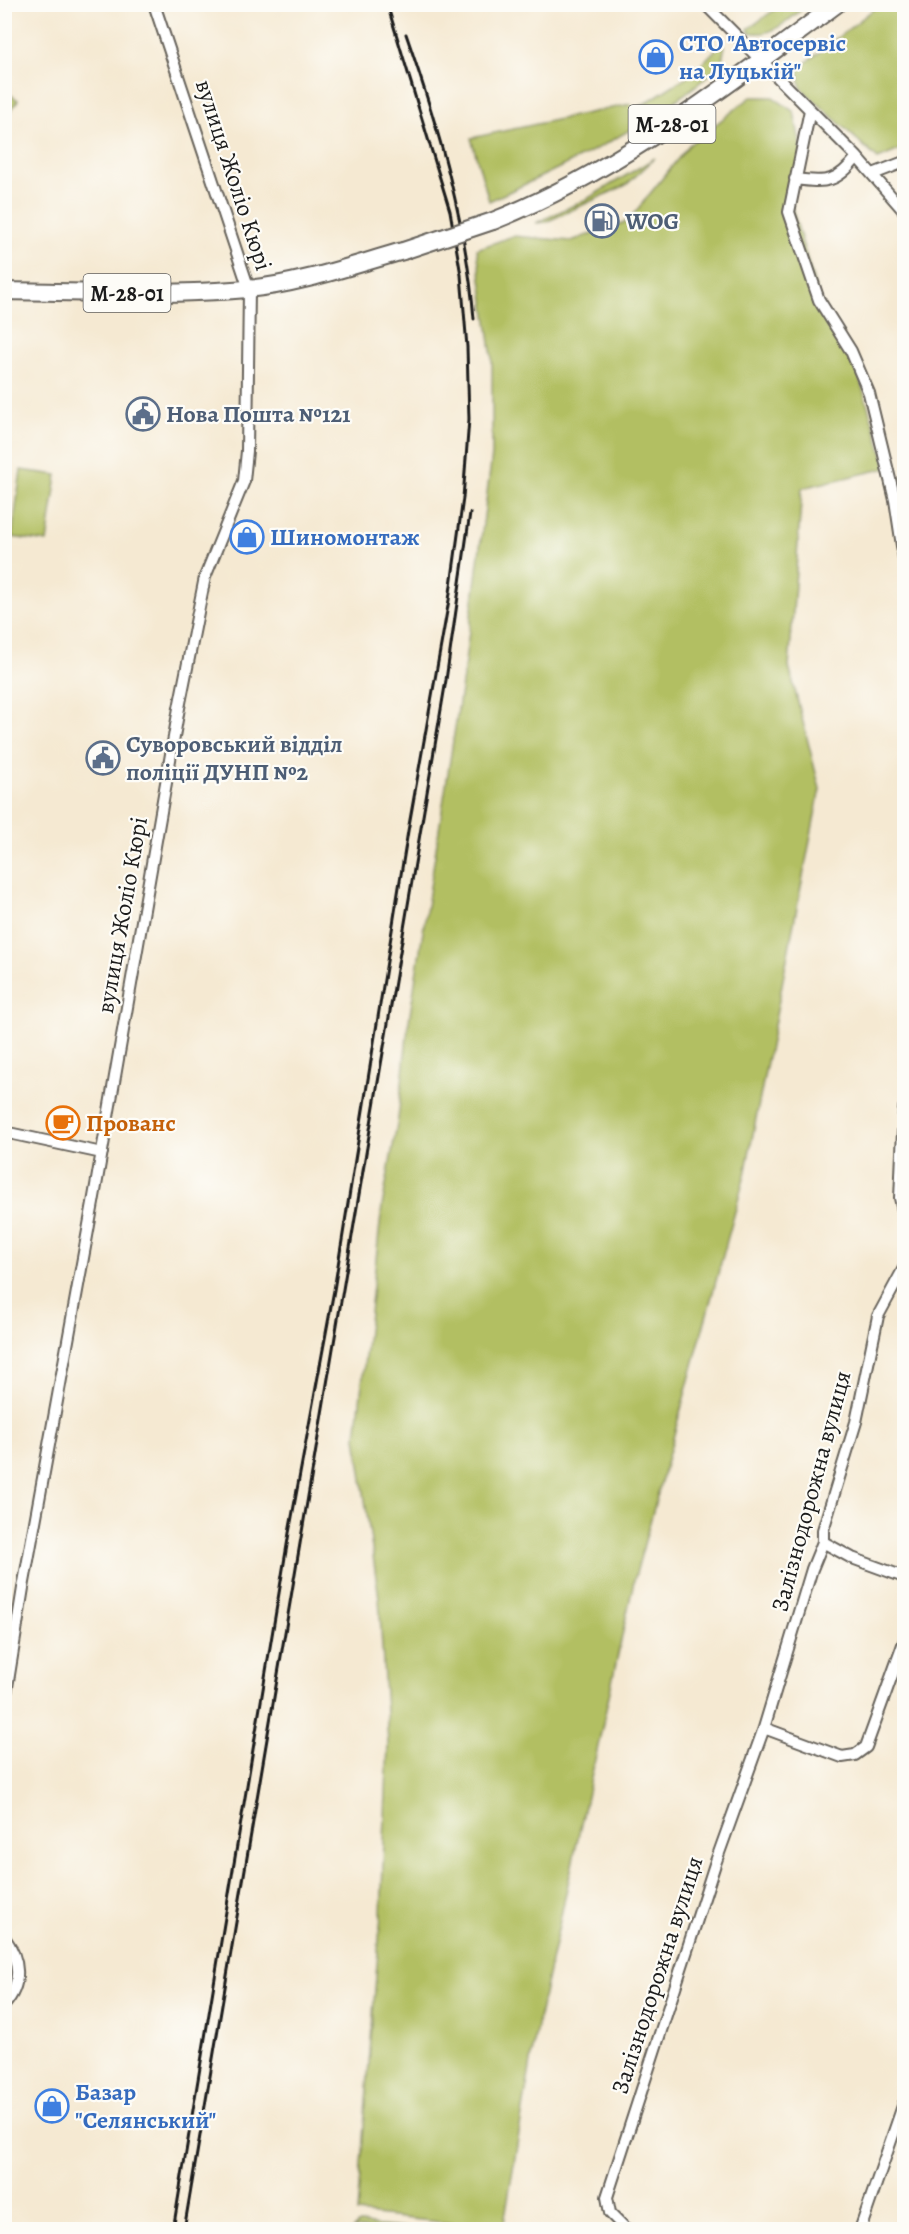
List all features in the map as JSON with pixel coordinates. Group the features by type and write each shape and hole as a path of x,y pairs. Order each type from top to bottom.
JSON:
{"highway":[{"name":"М-28-01","path":"4,291 141,293 249,289 404,251 493,221 558,191 640,146 837,4"}],"street":[{"name":"вулиця Жоліо Кюрі","path":"4,1706 178,708 206,577 244,481 247,451 249,289 154,4"},
{"path":"705,4 759,61 857,157 904,211"},
{"path":"810,110 789,212 819,300 851,351 869,393 895,500 904,559"},
{"path":"795,179 817,182 831,180 845,172 857,157"},
{"path":"873,174 904,162"},
{"path":"904,1108 902,1199 904,1215"},
{"path":"4,1132 102,1153"},
{"name":"Залізнодорожна вулиця","path":"627,2229 610,2213 607,2197 715,1864 764,1728 812,1569 823,1542 823,1530 856,1422 879,1316 904,1268"},
{"path":"823,1542 852,1558 904,1577"},
{"path":"764,1728 842,1757 855,1755 866,1747 904,1642"},
{"path":"4,1937 13,1949 19,1974 10,1999 4,2005"},
{"path":"860,2229 904,2103"}],"green space":[{"path":"781,5 808,5 773,30 749,32 748,29"},
{"path":"879,5 904,5 904,148 878,159 801,88 798,69"},
{"path":"721,44 725,46 721,65 668,106 580,157 489,201 471,138 631,104 633,111 694,72"},
{"path":"5,91 18,100 5,119"},
{"path":"751,97 773,97 794,112 802,152 790,201 819,300 851,351 887,468 802,488 789,667 820,789 745,1175 634,1581 537,2026 503,2229 357,2213 381,1914 388,1744 379,1598 356,1437 382,1206 398,1119 408,1027 463,677 492,455 492,358 477,249 513,236 571,241 628,221 689,145"},
{"path":"655,158 626,185 546,222 536,223 587,199"},
{"path":"21,470 57,475 47,542 12,537"},
{"path":"359,2224 412,2229 353,2229"}],"railway":[{"path":"173,2230 289,1533 334,1290 408,831 449,600 463,498 469,419 467,347 461,275 450,211 387,4"},
{"path":"406,34 449,174 464,246 474,319"},
{"path":"184,2230 446,680 470,513"}],"place":[{"name":"СТО \"Автосервіс на Луцькій\"","path":"656,57"},
{"name":"WOG","path":"602,221"},
{"name":"Нова Пошта №121","path":"143,414"},
{"name":"Шиномонтаж","path":"247,537"},
{"name":"Суворовський відділ поліції ДУНП №2","path":"103,758"},
{"name":"Прованс","path":"63,1123"},
{"name":"Базар \"Селянський\"","path":"52,2106"}]}
